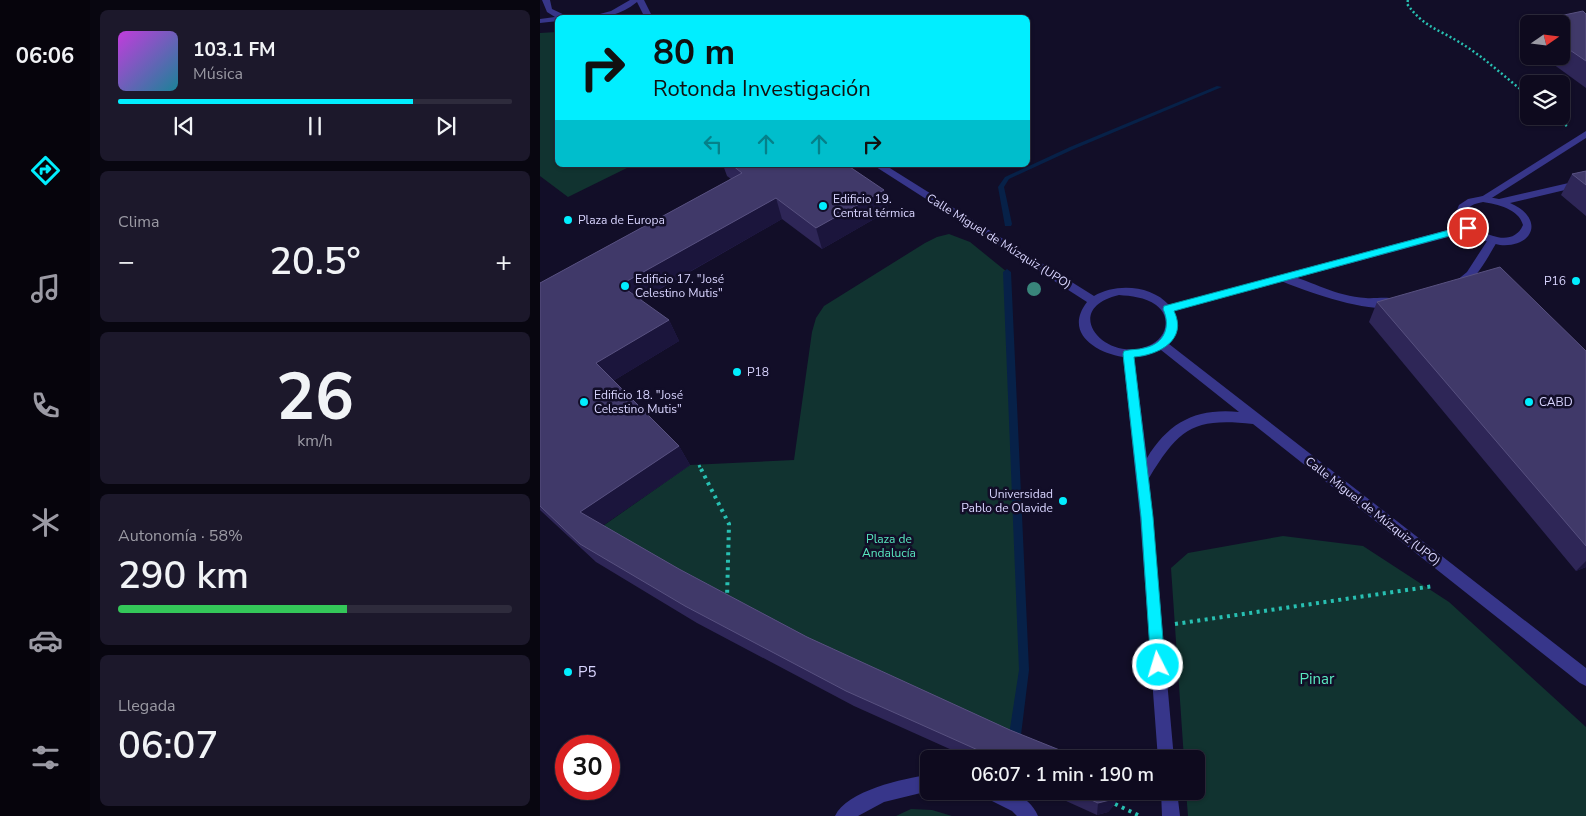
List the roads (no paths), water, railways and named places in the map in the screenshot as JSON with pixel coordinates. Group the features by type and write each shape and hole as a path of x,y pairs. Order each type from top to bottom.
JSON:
{"street":[{"path":"607,15 635,0"},
{"path":"640,0 648,15"},
{"path":"544,5 549,12 558,15"},
{"path":"540,21 555,19"},
{"path":"1483,199 1586,134"},
{"name":"Calle Miguel de Múzquiz (UPO)","path":"881,167 1094,301"},
{"path":"1501,202 1586,182"},
{"path":"1483,199 1501,202 1517,210 1526,221 1525,233 1512,240 1493,240 1484,237 1468,228 1460,215 1461,208 1473,200 1483,199"},
{"path":"1168,309 1468,228"},
{"path":"1445,292 1471,275 1493,240"},
{"path":"1285,278 1328,296 1360,301 1404,301"},
{"path":"1119,291 1133,291 1153,297 1168,309 1172,319 1172,329 1168,339 1146,352 1128,354 1103,348 1093,340 1086,330 1084,320 1087,310 1094,301 1105,294 1119,291"},
{"name":"Calle Miguel de Múzquiz (UPO)","path":"1161,344 1586,678"},
{"path":"1128,354 1143,476 1165,750"},
{"path":"1143,476 1154,457 1172,434 1192,420 1213,416 1256,420"},
{"path":"849,812 910,785 920,784"},
{"path":"1008,800 1018,805 1029,816"},
{"path":"1170,800 1171,816"}],"waterway":[{"path":"1008,224 1001,187 1007,178 1072,148 1219,87"},
{"path":"1007,272 1024,670 1015,735"}],"place":[{"name":"Edificio 19. Central térmica","path":"823,206"},
{"name":"Plaza de Europa","path":"568,220"},
{"name":"P16","path":"1576,281"},
{"name":"Edificio 17. \"José Celestino Mutis\"","path":"625,286"},
{"name":"P18","path":"737,372"},
{"name":"Edificio 18. \"José Celestino Mutis\"","path":"584,402"},
{"name":"CABD","path":"1529,402"},
{"name":"Universidad Pablo de Olavide","path":"1063,501"},
{"name":"P5","path":"568,672"}],"park label":[{"name":"Plaza de Andalucía","path":"889,546"},
{"name":"Pinar","path":"1317,679"}]}
